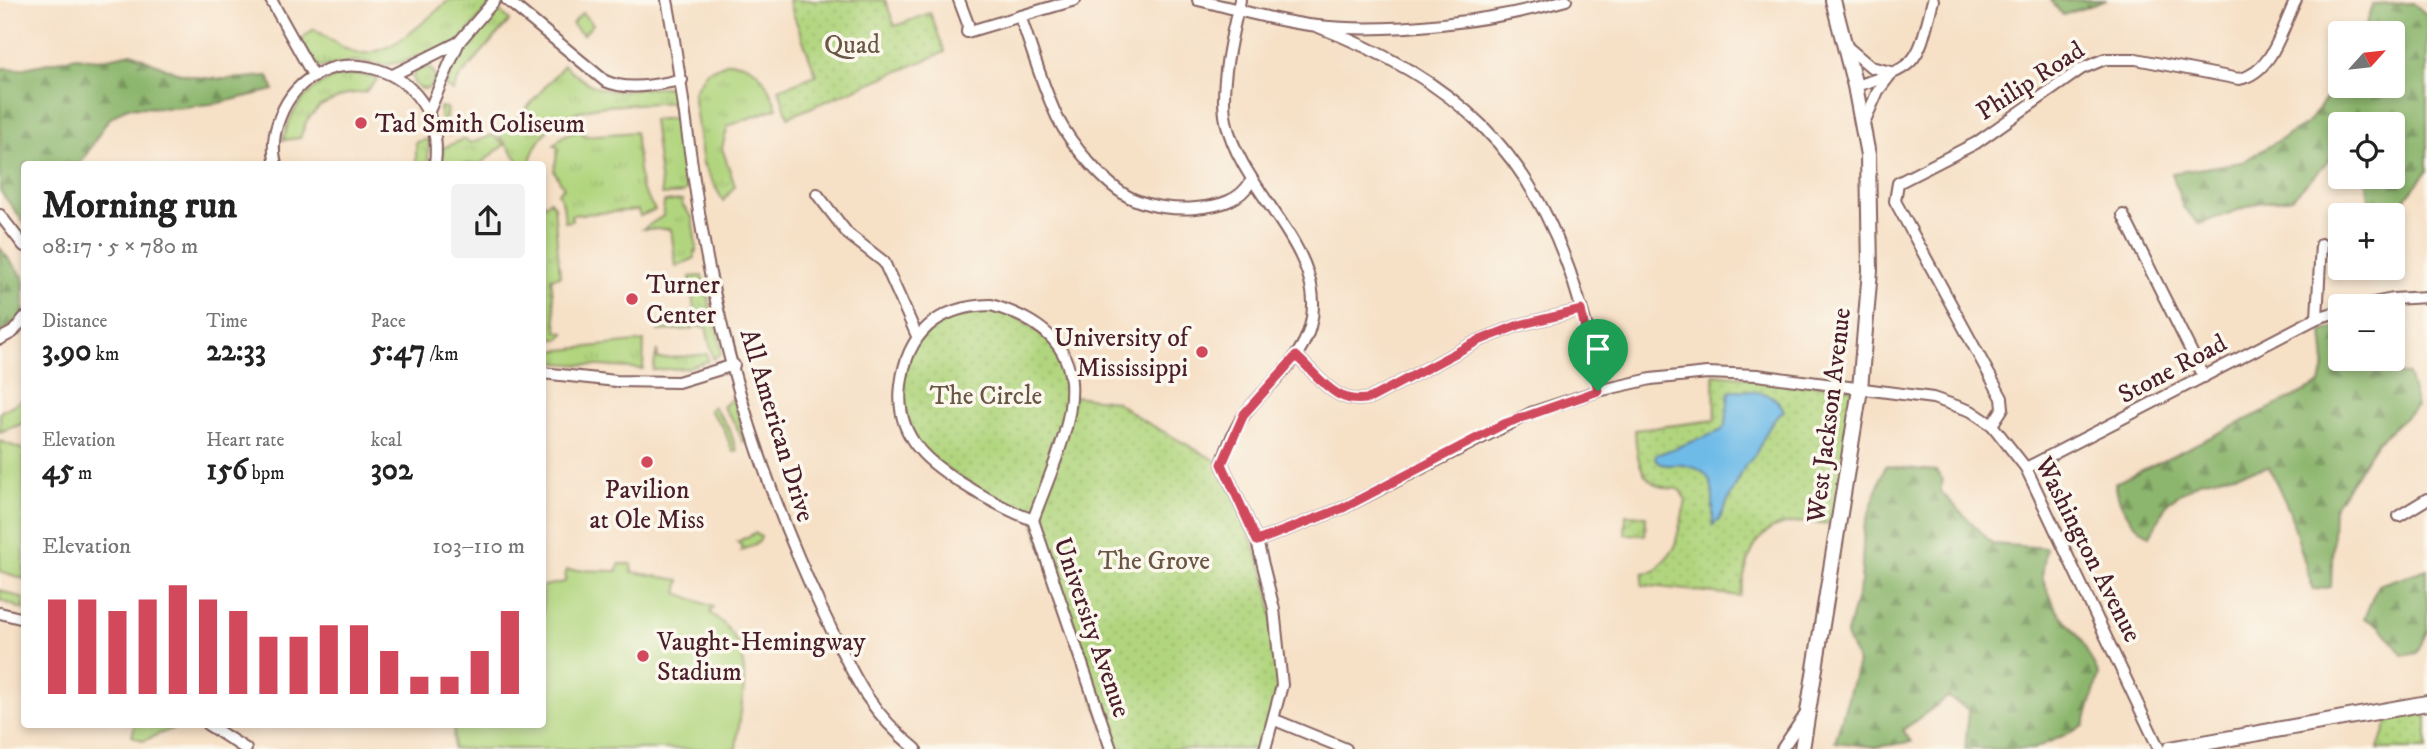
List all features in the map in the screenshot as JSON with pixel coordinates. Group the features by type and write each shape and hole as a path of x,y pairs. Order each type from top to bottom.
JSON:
{"main road":[{"name":"West Jackson Avenue","path":"1802,749 1860,389 1870,270 1868,155 1855,86 1833,0"},
{"path":"2170,749 2427,703"}],"street":[{"path":"271,0 314,77"},
{"path":"429,111 459,41 495,0"},
{"path":"507,0 605,81 619,87 632,87 682,80"},
{"name":"All American Drive","path":"667,0 682,80 705,247 734,365 769,489 851,673 871,706 895,733 915,749"},
{"path":"959,0 968,24 967,32 1074,0"},
{"path":"1198,0 1239,5 1316,26 1370,48 1415,72 1477,120 1515,161 1549,217 1581,310 1598,391"},
{"path":"1316,26 1367,28 1483,17 1566,0"},
{"path":"1855,86 1893,72 1917,58 1933,0"},
{"name":"Philip Road","path":"1992,425 2003,408 2002,398 1895,201 1898,183 1976,143 2081,69 2105,59 2136,59 2239,79 2253,76 2264,66 2296,0"},
{"path":"1239,5 1225,91 1226,120 1234,148 1251,181 1300,251 1313,291 1310,328 1296,356 1244,414 1222,464 1257,541 1274,609 1282,685 1275,720 1265,749"},
{"path":"1020,16 1057,117 1075,148 1130,198 1158,207 1207,207 1233,200 1244,193 1251,181"},
{"path":"1367,28 1370,48"},
{"path":"393,75 459,41"},
{"path":"1845,44 1871,66 1893,72"},
{"path":"276,161 274,144 283,110 293,95 314,77 341,67 359,66 393,75 408,84 429,111 436,135 435,161"},
{"path":"1863,125 1878,91 1893,72"},
{"path":"817,194 848,234 884,262 917,336"},
{"path":"0,215 21,242"},
{"path":"2123,215 2204,377"},
{"path":"2317,317 2321,244"},
{"path":"2405,298 2427,297"},
{"path":"991,305 1030,322 1058,345 1073,381 1072,411 1033,520 1013,512 938,466 919,450 902,423 900,396 903,367 917,336 937,318 955,311 991,305"},
{"path":"1296,356 1336,396 1356,402 1371,398 1478,341 1519,325 1581,310"},
{"name":"Stone Road","path":"2026,468 2317,317 2328,314"},
{"path":"0,339 13,332 21,322"},
{"path":"546,373 616,381 678,382 734,365"},
{"name":"Washington Avenue","path":"1257,541 1343,508 1504,424 1598,391 1651,379 1707,373 1757,375 1934,398 1971,411 1992,425 2026,468 2159,749"},
{"path":"2399,516 2427,499"},
{"name":"University Avenue","path":"1033,520 1111,749"},
{"path":"0,613 21,618"},
{"path":"1783,749 1808,710"},
{"path":"1275,720 1346,749"},
{"path":"212,728 246,749"}],"green space":[{"path":"449,0 485,0 491,4 459,42 402,62 384,65 354,61 318,68 300,40 314,29 352,52 370,53 407,36"},
{"name":"Quad","path":"788,0 885,0 895,26 930,13 945,52 788,117 779,89 816,75"},
{"path":"2050,0 2107,0 2063,15"},
{"path":"2413,3 2427,15 2427,171 2402,203 2369,203 2368,189 2405,189 2405,112 2328,112 2328,161 2292,198 2258,203 2199,224 2183,207 2172,173 2242,162 2308,123 2328,96 2405,98 2405,21 2367,21 2373,5"},
{"path":"497,9 510,20 459,78 453,91 445,86 455,64"},
{"path":"582,13 593,24 583,35 572,24"},
{"path":"132,53 169,69 198,77 228,79 268,76 274,90 219,103 176,108 127,107 108,120 82,161 21,161 21,218 0,191 0,68 20,69 76,57 98,60"},
{"path":"729,62 755,70 770,90 777,108 728,126 722,148 735,186 723,201 703,164 693,93 707,71"},
{"path":"564,65 603,90 668,87 677,95 674,108 671,102 628,104 606,106 567,116 551,127 538,142 530,161 519,161 498,134 519,117"},
{"path":"424,67 432,70 435,78 432,86 424,89 416,86 413,78 416,70"},
{"path":"343,75 362,75 378,79 365,92 347,94 320,106 307,120 300,138 283,140 291,117 303,98 320,84"},
{"path":"440,107 447,108 445,123 455,128 452,134 448,135 441,128"},
{"path":"674,118 681,123 688,188 683,193 662,195 653,120"},
{"path":"582,129 584,136 635,132 641,188 655,210 640,216 638,210 571,215 572,221 565,222 563,204 558,192 564,188 554,171 558,148 554,145 563,136"},
{"path":"493,135 504,145 484,161 441,161 443,148 463,139 471,143"},
{"path":"429,139 428,161 416,161 416,142"},
{"path":"550,200 554,206 560,276 551,278 557,331 565,333 560,339 546,339 546,204"},
{"path":"683,200 682,205 692,217 697,251 694,252 695,258 676,267 671,229 643,229 663,216 664,202"},
{"path":"0,248 21,274 21,318 19,322 0,333"},
{"path":"702,276 720,341 721,353 713,359 706,327 696,327 690,277"},
{"name":"The Grove","path":"1004,309 1058,345 1073,396 1115,401 1142,420 1222,464 1267,580 1282,685 1265,749 1111,749 1033,520 1013,512 919,450 900,396 910,346 955,311"},
{"path":"692,319 693,329 658,331 658,323"},
{"path":"2328,330 2328,371 2408,374 2417,407 2377,442 2334,508 2331,587 2313,590 2289,510 2269,467 2200,481 2168,502 2150,536 2137,526 2122,506 2115,483 2320,384 2325,363 2322,332"},
{"path":"644,341 643,369 546,362 546,352"},
{"path":"657,350 658,359 707,354 708,361 686,368 653,370"},
{"path":"1714,374 1860,389 1839,525 1797,522 1769,531 1759,540 1751,554 1740,596 1642,585 1643,573 1655,571 1674,549 1686,501 1680,490 1665,488 1648,479 1640,464 1635,430 1715,420"},
{"path":"733,397 746,441 743,442 736,425 723,407"},
{"path":"21,401 21,424 0,432 0,412"},
{"path":"713,406 729,428 737,451 733,452 723,427 709,410"},
{"path":"0,441 21,449 21,578 0,571"},
{"path":"1885,466 1936,471 1943,480 1940,491 1993,544 2046,548 2042,577 2056,609 2080,638 2099,675 2084,726 2034,749 1965,749 1969,710 1948,697 1903,730 1911,742 1875,747 1835,742 1858,663 1846,636 1861,582 1864,528"},
{"path":"1626,515 1646,516 1645,535 1625,534"},
{"path":"755,533 761,537 759,542 741,551 742,546 737,542"},
{"name":"Vaught-Hemingway Stadium","path":"619,564 631,564 632,572 680,580 677,593 713,607 710,613 726,626 742,657 744,674 736,749 453,749 454,728 546,728 546,585 565,582 566,570 617,571"},
{"path":"2427,569 2427,631 2417,653 2403,656 2380,626 2364,618 2378,585"},
{"path":"0,590 21,598 21,609 0,600"},
{"path":"2427,712 2427,749 2378,749 2388,720"},
{"path":"134,728 174,728 143,741 132,736"}],"water":[{"path":"1736,390 1770,396 1776,399 1784,411 1772,423 1756,453 1745,466 1719,520 1713,525 1712,486 1703,472 1683,465 1661,464 1655,458 1656,455 1721,431 1726,424 1729,392"}],"place":[{"name":"Tad Smith Coliseum","path":"361,123"},
{"name":"Turner Center","path":"632,299"},
{"name":"University of Mississippi","path":"1202,352"},
{"name":"Pavilion at Ole Miss","path":"647,462"},
{"name":"Vaught-Hemingway Stadium","path":"643,656"}],"route":[{"path":"1581,310 1598,391 1548,406 1504,424 1343,508 1257,541 1222,464 1244,414 1296,356 1336,396 1356,402 1371,398 1478,341 1519,325 1581,310"}],"park label":[{"name":"The Circle","path":"986,395"}]}
